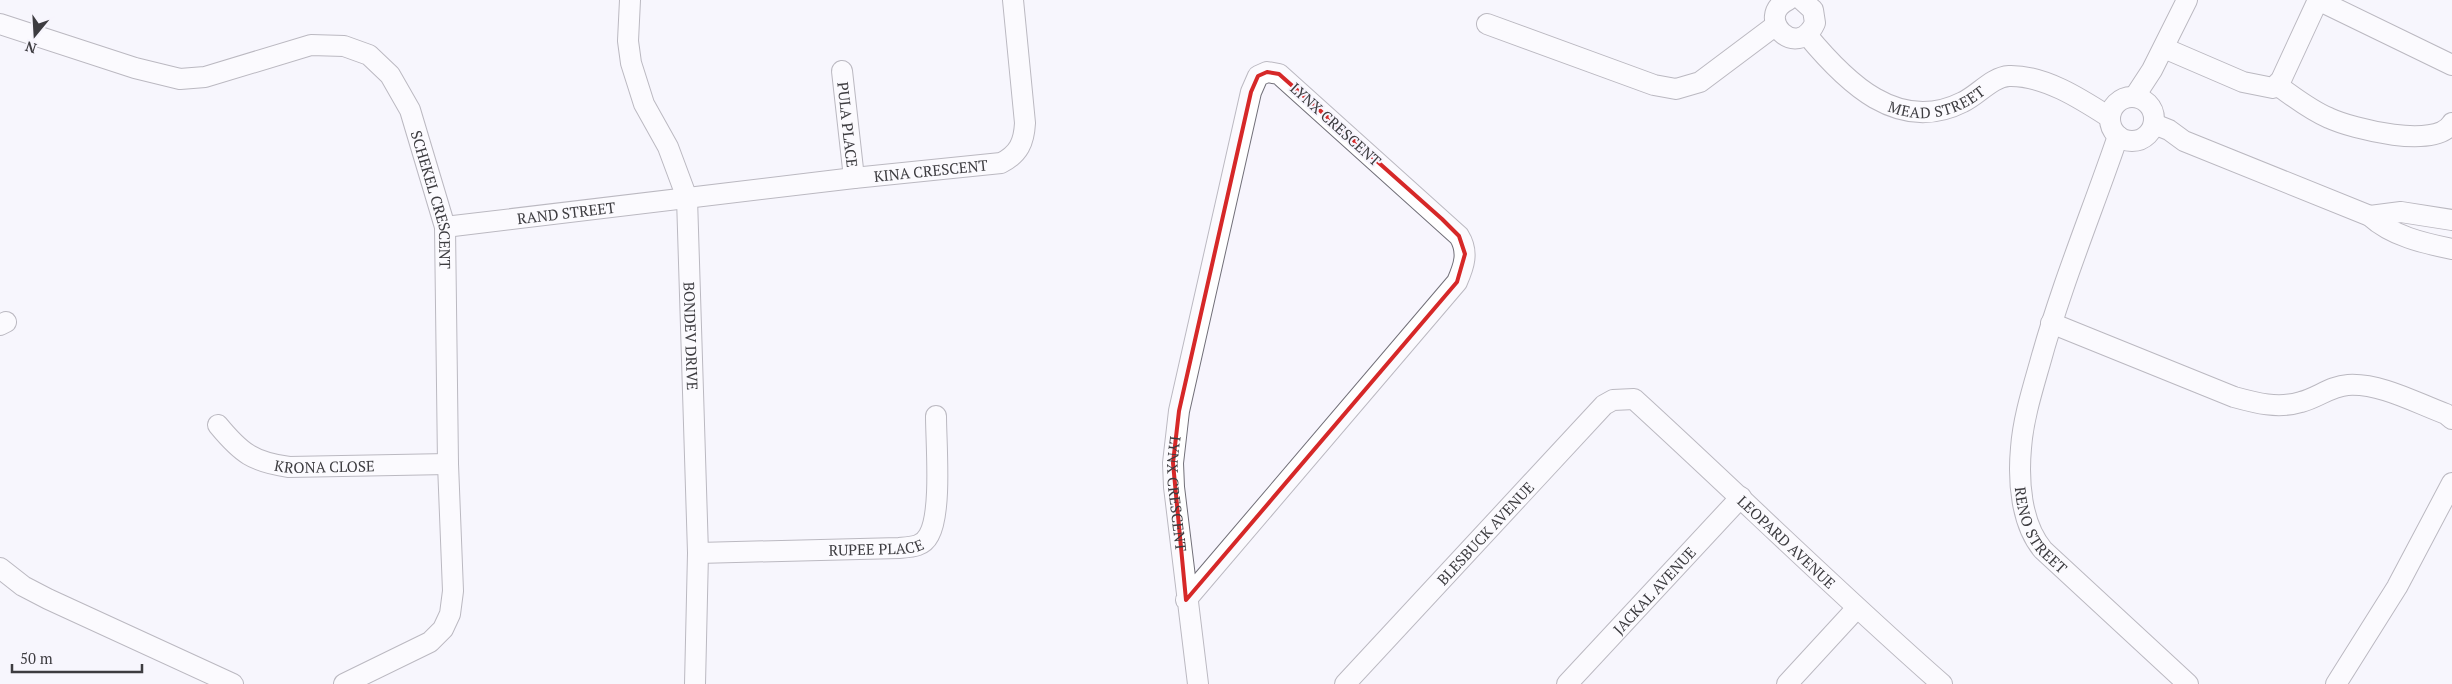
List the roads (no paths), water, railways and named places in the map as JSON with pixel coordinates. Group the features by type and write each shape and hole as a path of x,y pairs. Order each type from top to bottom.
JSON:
{"street":[{"name":"BONDEV DRIVE","path":"630,0 628,41 630,63 644,104 668,148 687,198 698,554 695,684"},
{"name":"KINA CRESCENT","path":"687,198 1001,163 1013,157 1024,138 1025,123 1013,0"},
{"path":"1788,0 1783,2 1776,13 1776,25 1779,31 1789,38 1795,39 1807,34 1815,23 1813,10 1802,0"},
{"path":"2140,99 2152,70 2187,0"},
{"path":"2164,48 2243,82 2273,88 2277,85 2318,0 2452,65"},
{"name":"SCHEKEL CRESCENT","path":"0,24 135,68 180,79 205,77 311,45 344,46 369,55 390,75 410,110 445,227 448,464 453,590 450,614 443,629 430,642 344,684"},
{"path":"1487,24 1654,85 1676,89 1700,82 1776,25"},
{"name":"MEAD STREET","path":"1807,34 1843,76 1861,91 1892,107 1929,112 1947,109 1963,102 2006,76 2021,77 2041,82 2111,112"},
{"name":"PULA PLACE","path":"842,71 854,178"},
{"name":"LYNX CRESCENT","path":"1186,600 1457,282 1464,267 1464,244 1442,219 1280,74 1267,72 1258,76 1251,92 1179,411 1173,463 1174,488 1186,600 1198,684"},
{"path":"2277,85 2311,109 2348,126 2402,135 2435,135 2449,128 2452,123"},
{"path":"2125,97 2140,99 2153,112 2152,128 2140,139 2123,139 2111,128 2111,112 2125,97"},
{"path":"2152,128 2169,130 2184,140 2370,216 2386,228 2408,237 2452,249"},
{"name":"RENO STREET","path":"2123,139 2090,210 2051,323 2031,395 2021,446 2021,489 2031,532 2042,550 2188,684"},
{"name":"RAND STREET","path":"445,227 687,198"},
{"path":"2370,216 2401,212 2452,220"},
{"path":"2051,323 2234,397 2257,404 2272,406 2302,402 2338,387 2358,384 2372,386 2446,414 2452,419"},
{"name":"LEOPARD AVENUE","path":"1634,398 1741,496 1856,609 1942,684"},
{"name":"BLESBUCK AVENUE","path":"1345,684 1604,406 1613,400 1634,398"},
{"name":"RUPEE PLACE","path":"698,554 899,548 914,547 923,543 930,535 936,502 936,416"},
{"name":"KRONA CLOSE","path":"218,425 236,448 269,464 289,467 448,464"},
{"path":"2336,684 2398,587 2452,483"},
{"name":"JACKAL AVENUE","path":"1567,684 1741,496"},
{"path":"0,568 23,586 48,599 233,684"},
{"path":"1787,684 1856,609"}]}
